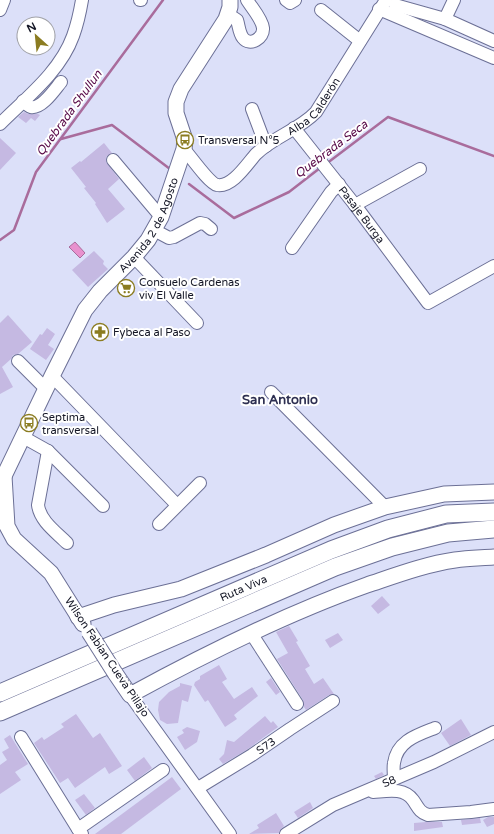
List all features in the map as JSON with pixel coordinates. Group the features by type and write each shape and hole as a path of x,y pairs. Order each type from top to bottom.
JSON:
{"highway":[{"name":"Ruta Viva","path":"0,693 331,550 388,529 446,514 494,512"},
{"name":"Ruta Viva","path":"0,712 335,567 392,547 448,533 494,529"}],"main road":[{"name":"Avenida 2 de Agosto","path":"2,478 23,437 48,382 85,310 100,291 134,257 148,240 157,223 184,149 185,140 176,113 176,102 181,89 232,11"},
{"name":"Wilson Fabian Cueva Pillajo","path":"2,478 7,526 14,539 51,573 78,617 130,694"},
{"name":"Ruta Viva","path":"78,617 114,605 181,589 334,526 385,507 444,494 494,492"},
{"path":"130,694 251,632 335,596 401,573 454,560 494,557"}],"street":[{"path":"0,10 4,0"},
{"path":"0,124 52,72 64,54 73,36 82,0"},
{"path":"286,0 290,3 295,0"},
{"path":"445,20 454,0"},
{"path":"249,4 263,28 262,33 255,41 250,42 242,37 232,11 249,4"},
{"path":"387,5 445,20 494,41"},
{"path":"387,5 494,58"},
{"name":"Alba Calderón","path":"184,149 209,180 216,185 227,184 239,174 266,146 307,120 316,112 360,41 387,5"},
{"path":"320,10 360,41"},
{"path":"23,101 34,107 41,104 61,82"},
{"path":"252,109 266,146"},
{"name":"Pasaje Burga","path":"294,128 339,184 428,303 494,266"},
{"path":"113,160 169,238 174,237 200,223 205,224 211,229"},
{"path":"355,205 420,169"},
{"path":"292,248 331,192 339,184"},
{"path":"134,257 197,323"},
{"path":"18,361 48,382 177,506"},
{"path":"271,392 385,507"},
{"path":"23,437 48,451 103,506"},
{"path":"48,451 38,504 39,512 43,519 67,543"},
{"path":"159,524 200,483"},
{"path":"251,632 297,704"},
{"name":"Wilson Fabian Cueva Pillajo","path":"130,694 230,834"},
{"name":"S73","path":"198,788 252,755 290,728 333,701"},
{"path":"394,779 394,763 401,746 412,737 435,728"},
{"name":"S8","path":"286,834 333,805 434,762 494,732"},
{"path":"21,737 80,831 163,770"},
{"path":"364,792 393,790 401,791 409,795 417,808 423,814 428,815 494,809"}],"shaded area":[{"path":"75,242 85,253 80,258 69,247"}],"building":[{"path":"24,112 28,114 40,115 35,121 31,118 26,123 18,117"},
{"path":"0,138 16,153 0,170"},
{"path":"104,143 112,153 106,157 106,162 119,179 108,189 125,209 107,223 95,204 96,203 84,188 86,187 71,168 80,161 81,162"},
{"path":"94,251 104,261 103,264 108,269 88,287 72,270"},
{"path":"8,315 32,342 18,354 13,355 11,359 2,367 13,387 0,394 0,323"},
{"path":"47,328 55,334 48,345 54,349 46,360 30,349 40,334 42,335"},
{"path":"382,596 390,605 378,614 371,606"},
{"path":"289,626 298,641 296,642 310,666 305,669 314,684 323,678 334,694 329,695 306,710 303,700 277,659 288,653 276,632"},
{"path":"338,633 343,640 330,648 325,640"},
{"path":"219,665 227,679 222,682 234,699 252,687 258,696 234,715 237,719 225,727 208,700 205,702 194,685 195,682 200,679 200,676"},
{"path":"271,678 280,692 276,695 266,682"},
{"path":"180,683 192,686 188,702 182,700 178,723 167,724 160,720 158,710 159,702 169,692 180,686"},
{"path":"76,714 93,738 100,733 122,766 109,774 105,767 75,788 68,778 60,783 34,743 42,737 44,740 64,727 61,724"},
{"path":"265,716 271,723 273,721 278,727 248,749 223,764 219,759 224,754 227,740 234,742"},
{"path":"461,719 471,735 450,746 441,733"},
{"path":"187,727 200,731 197,742 185,750 177,737 184,733 182,730"},
{"path":"10,735 28,764 15,772 21,780 0,794 0,765 7,760 2,752 9,748 4,739"},
{"path":"144,757 152,768 135,781 127,770"},
{"path":"382,772 384,775 376,779 374,776"},
{"path":"172,777 181,789 121,834 95,834"},
{"path":"84,794 95,808 86,815 75,800"},
{"path":"310,802 313,808 298,818 294,812"},
{"path":"276,813 284,826 279,833 249,834 259,828 257,825"},
{"path":"488,817 494,817 494,824 487,827 483,820"},
{"path":"480,818 481,823 462,825 461,820"},
{"path":"442,822 443,827 414,831 414,823"}],"waterway":[{"name":"Quebrada Shullun","path":"0,240 14,230 36,172 163,0"},
{"name":"Quebrada Seca","path":"326,164 388,117 494,156"},
{"name":"Quebrada Seca","path":"61,139 112,125 170,169"},
{"name":"Quebrada Seca","path":"189,184 234,218 289,192 320,168"}],"place":[{"name":"Transversal N°5","path":"185,140"},
{"name":"Consuelo Cardenas viv El Valle","path":"126,288"},
{"name":"Fybeca al Paso","path":"100,332"},
{"name":"Septima transversal","path":"29,423"}],"district":[{"name":"San Antonio","path":"280,400"}]}
